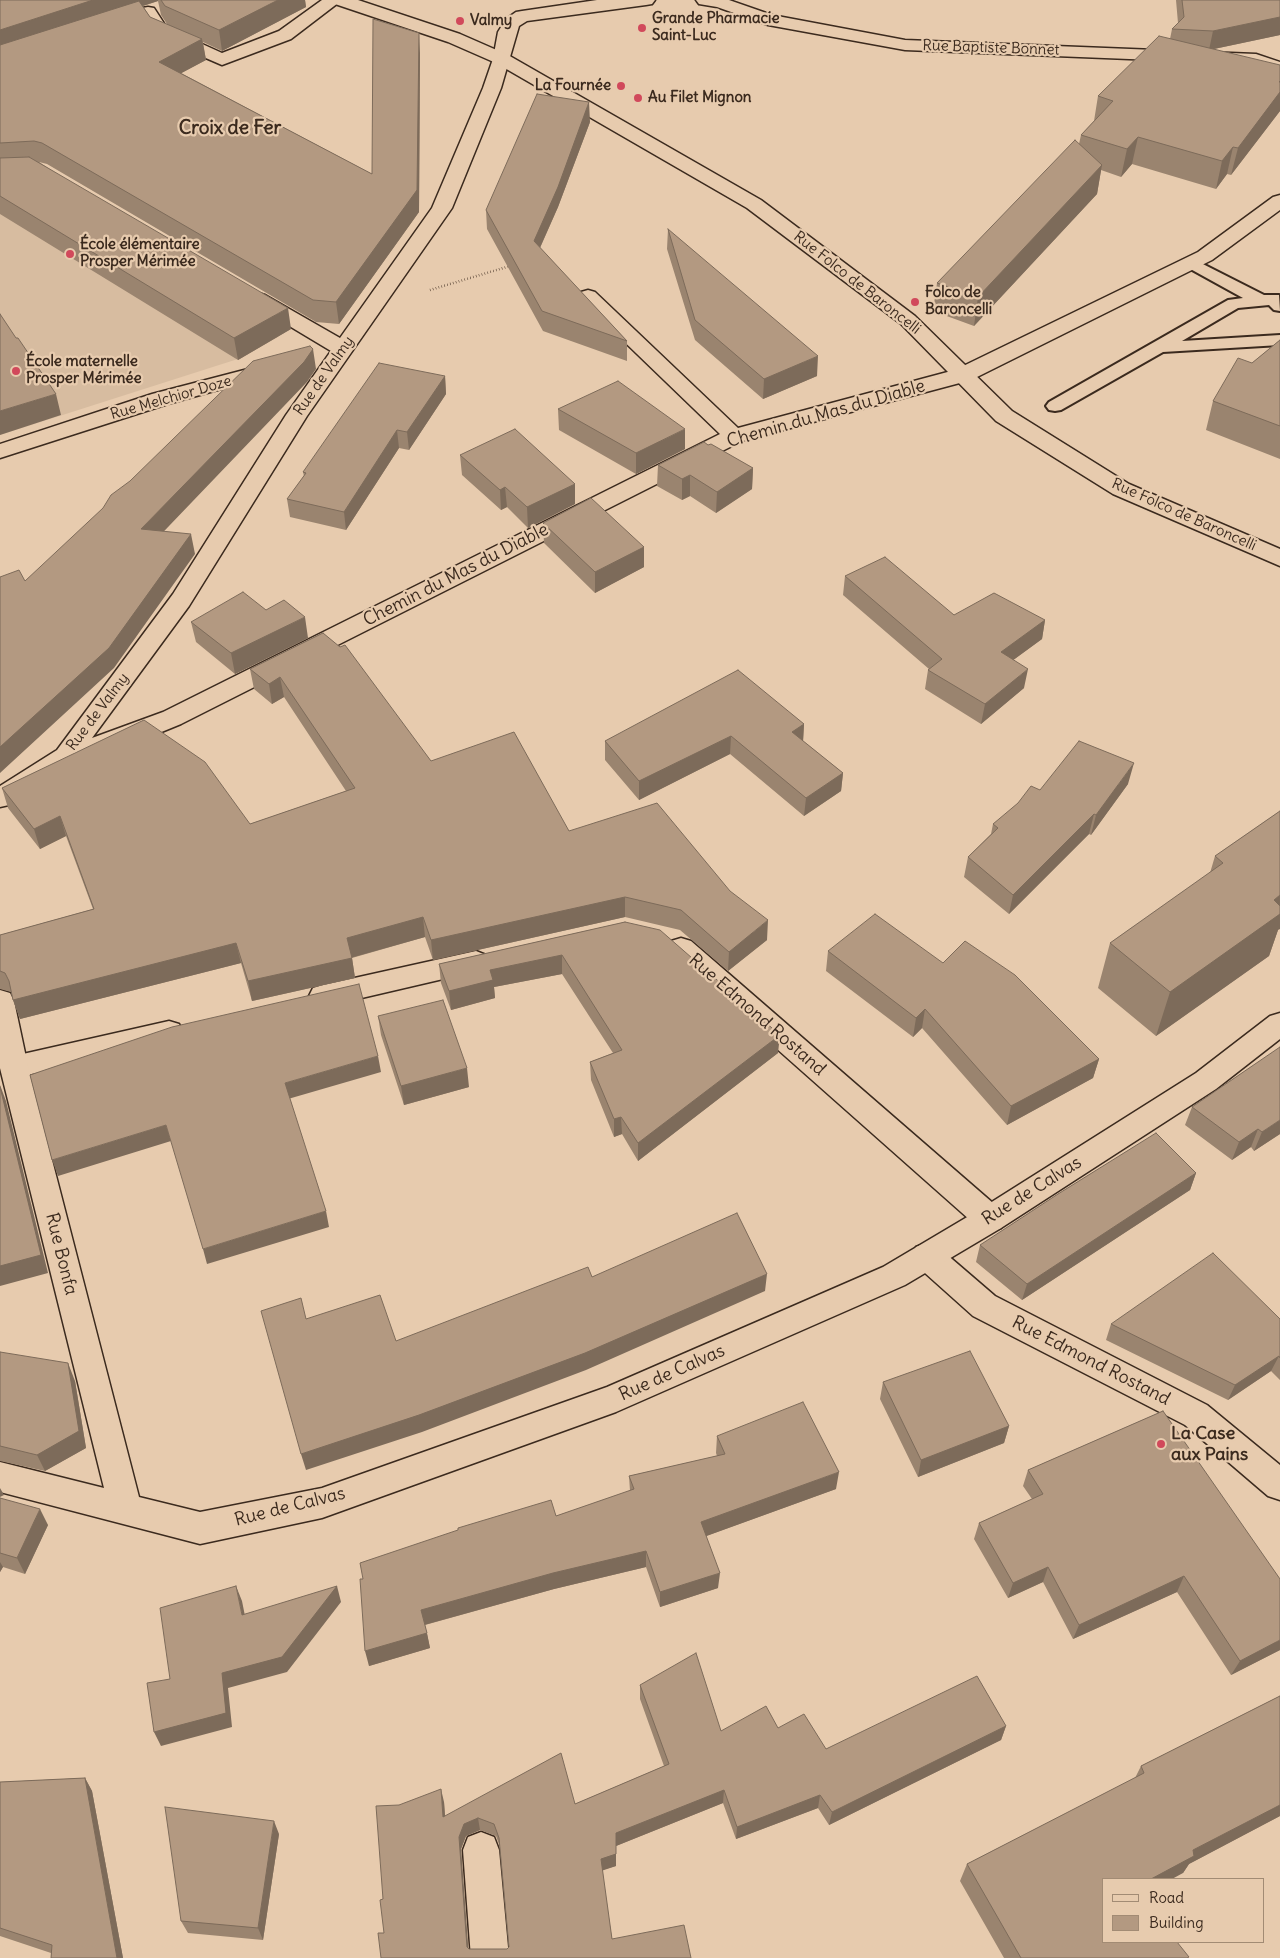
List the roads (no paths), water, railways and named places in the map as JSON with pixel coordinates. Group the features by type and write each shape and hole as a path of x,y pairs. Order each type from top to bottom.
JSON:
{"street":[{"path":"148,12 161,32 222,60 285,35 333,0"},
{"path":"341,0 454,38 502,59 507,32 512,23 522,16 581,4 646,0"},
{"name":"Rue Baptiste Bonnet","path":"704,0 721,3 768,20 906,45 1256,59 1280,68"},
{"path":"130,18 166,6"},
{"name":"Rue de Valmy","path":"0,798 66,756 181,600 298,415 442,208 492,88 502,59"},
{"name":"Rue Folco de Baroncelli","path":"502,59 754,204 908,320 1004,416 1121,489 1280,558"},
{"name":"Chemin du Mas du Diable","path":"66,756 128,736 172,718 734,436 963,375 1206,256 1280,201"},
{"path":"242,290 343,349"},
{"path":"588,296 734,436"},
{"name":"Rue Melchior Doze","path":"0,451 160,399 343,349"},
{"name":"Rue Edmond Rostand","path":"660,936 669,938 990,1219"},
{"path":"296,1002 500,956"},
{"name":"Rue Bonfa","path":"0,1001 14,1067 125,1507"},
{"name":"Rue de Calvas","path":"0,1476 200,1528 322,1503 616,1398 894,1276 990,1219 1206,1081 1280,1024"},
{"path":"14,1067 189,1027"},
{"name":"Rue Edmond Rostand","path":"927,1256 984,1306 1196,1415 1280,1485"},
{"path":"481,1850 490,1958"}],"lane":[{"path":"1190,263 1262,301"},
{"path":"1055,406 1234,304 1273,299 1280,306"},
{"path":"1159,348 1280,340"}],"place":[{"name":"Valmy","path":"460,21"},
{"name":"Grande Pharmacie Saint-Luc","path":"642,28"},
{"name":"La Fournée","path":"621,86"},
{"name":"Au Filet Mignon","path":"638,98"},
{"name":"École élémentaire Prosper Mérimée","path":"70,254"},
{"name":"Folco de Baroncelli","path":"915,302"},
{"name":"École maternelle Prosper Mérimée","path":"16,371"},
{"name":"La Case aux Pains","path":"1161,1444"}],"district":[{"name":"Croix de Fer","path":"230,129"}]}
